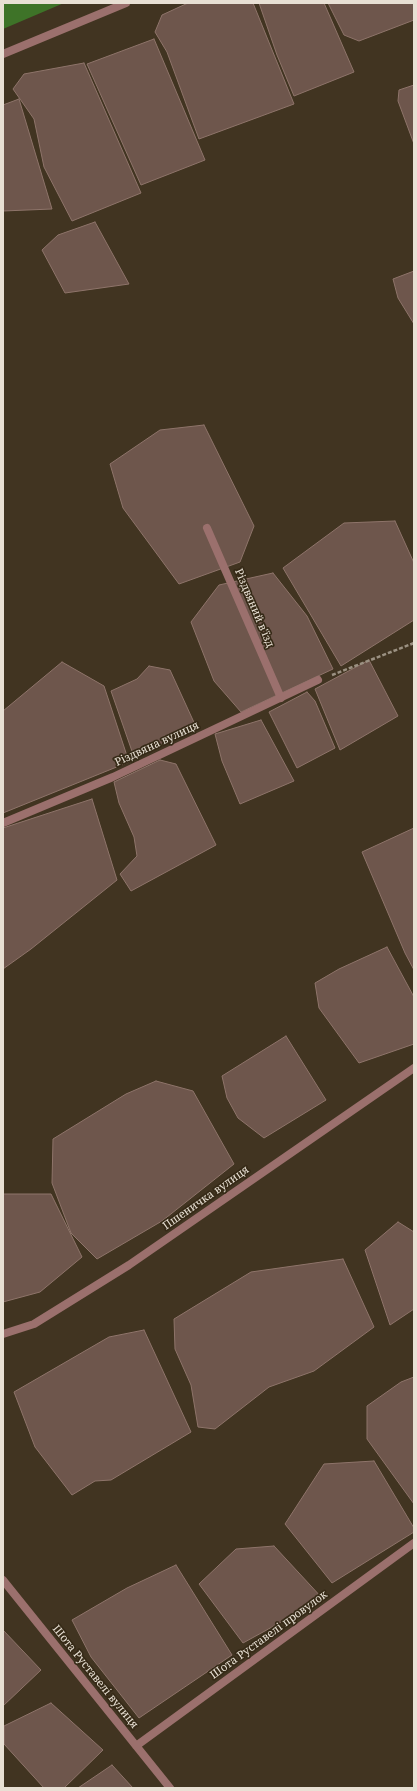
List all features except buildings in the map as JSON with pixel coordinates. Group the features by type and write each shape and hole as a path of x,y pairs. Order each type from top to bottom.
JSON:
{"street":[{"path":"3,54 126,3"},
{"name":"Різдвяний в'їзд","path":"207,528 281,698"},
{"name":"Різдвяна вулиця","path":"3,823 112,777 318,680"},
{"name":"Пшеничка вулиця","path":"3,1334 34,1324 129,1265 414,1068"},
{"name":"Шота Руставелі провулок","path":"136,1746 414,1543"},
{"name":"Шота Руставелі вулиця","path":"3,1580 170,1788"}],"path":[{"path":"318,680 414,643"}],"green space":[{"path":"3,3 64,3 3,29"}]}
